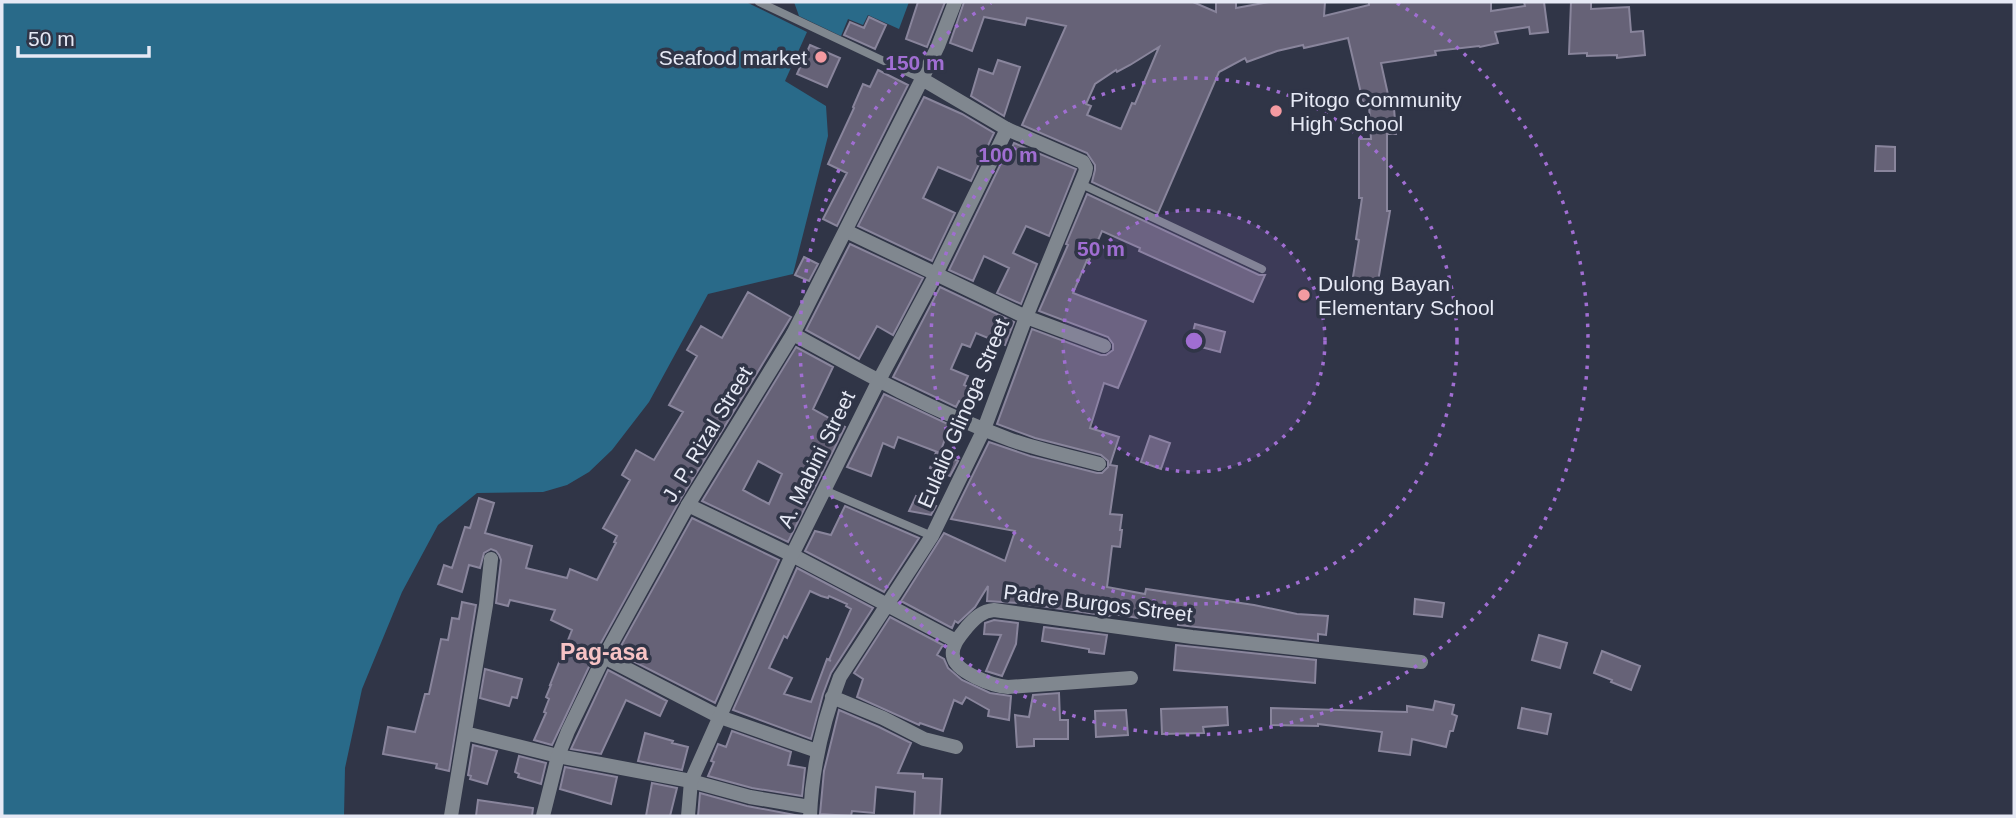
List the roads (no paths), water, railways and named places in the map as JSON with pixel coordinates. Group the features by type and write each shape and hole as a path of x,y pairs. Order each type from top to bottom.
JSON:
{"street":[{"name":"J. P. Rizal Street","path":"543,816 558,756 604,657 688,505 793,334 938,47 955,2"},
{"path":"922,79 1007,129 1083,162 1086,168 1083,179"},
{"name":"A. Mabini Street","path":"688,816 691,781 792,555 1007,129"},
{"name":"Eulalio Glinoga Street","path":"810,812 817,751 840,677 932,537 984,429 1026,317 1083,179"},
{"path":"846,231 1026,317 1104,346"},
{"path":"793,334 878,382 984,429 1012,440 1099,464"},
{"path":"688,505 792,555 956,640 952,652 958,665 987,682 1008,687 1131,678"},
{"path":"451,816 486,605 491,559"},
{"name":"Padre Burgos Street","path":"956,640 981,613 994,610 1192,637 1421,662"},
{"path":"604,657 720,717 817,751"},
{"path":"832,697 924,738 956,747"},
{"path":"465,733 558,756 691,781 810,812"}],"lane":[{"path":"759,2 922,79"},
{"path":"1083,179 1262,269"},
{"path":"824,490 932,537"}],"water":[{"path":"2,2 746,2 807,32 785,81 826,106 828,136 793,274 708,294 649,402 612,450 589,472 567,485 543,492 477,493 438,525 402,592 362,689 345,768 344,816 2,816"},
{"path":"794,2 909,2 899,29 868,15 863,25 848,19 841,36 799,16"}],"place":[{"name":"Seafood market","path":"821,57"},
{"name":"Pitogo Community High School","path":"1276,111"},
{"name":"Dulong Bayan Elementary School","path":"1304,295"}],"district":[{"name":"Pag-asa","path":"604,652"}]}
